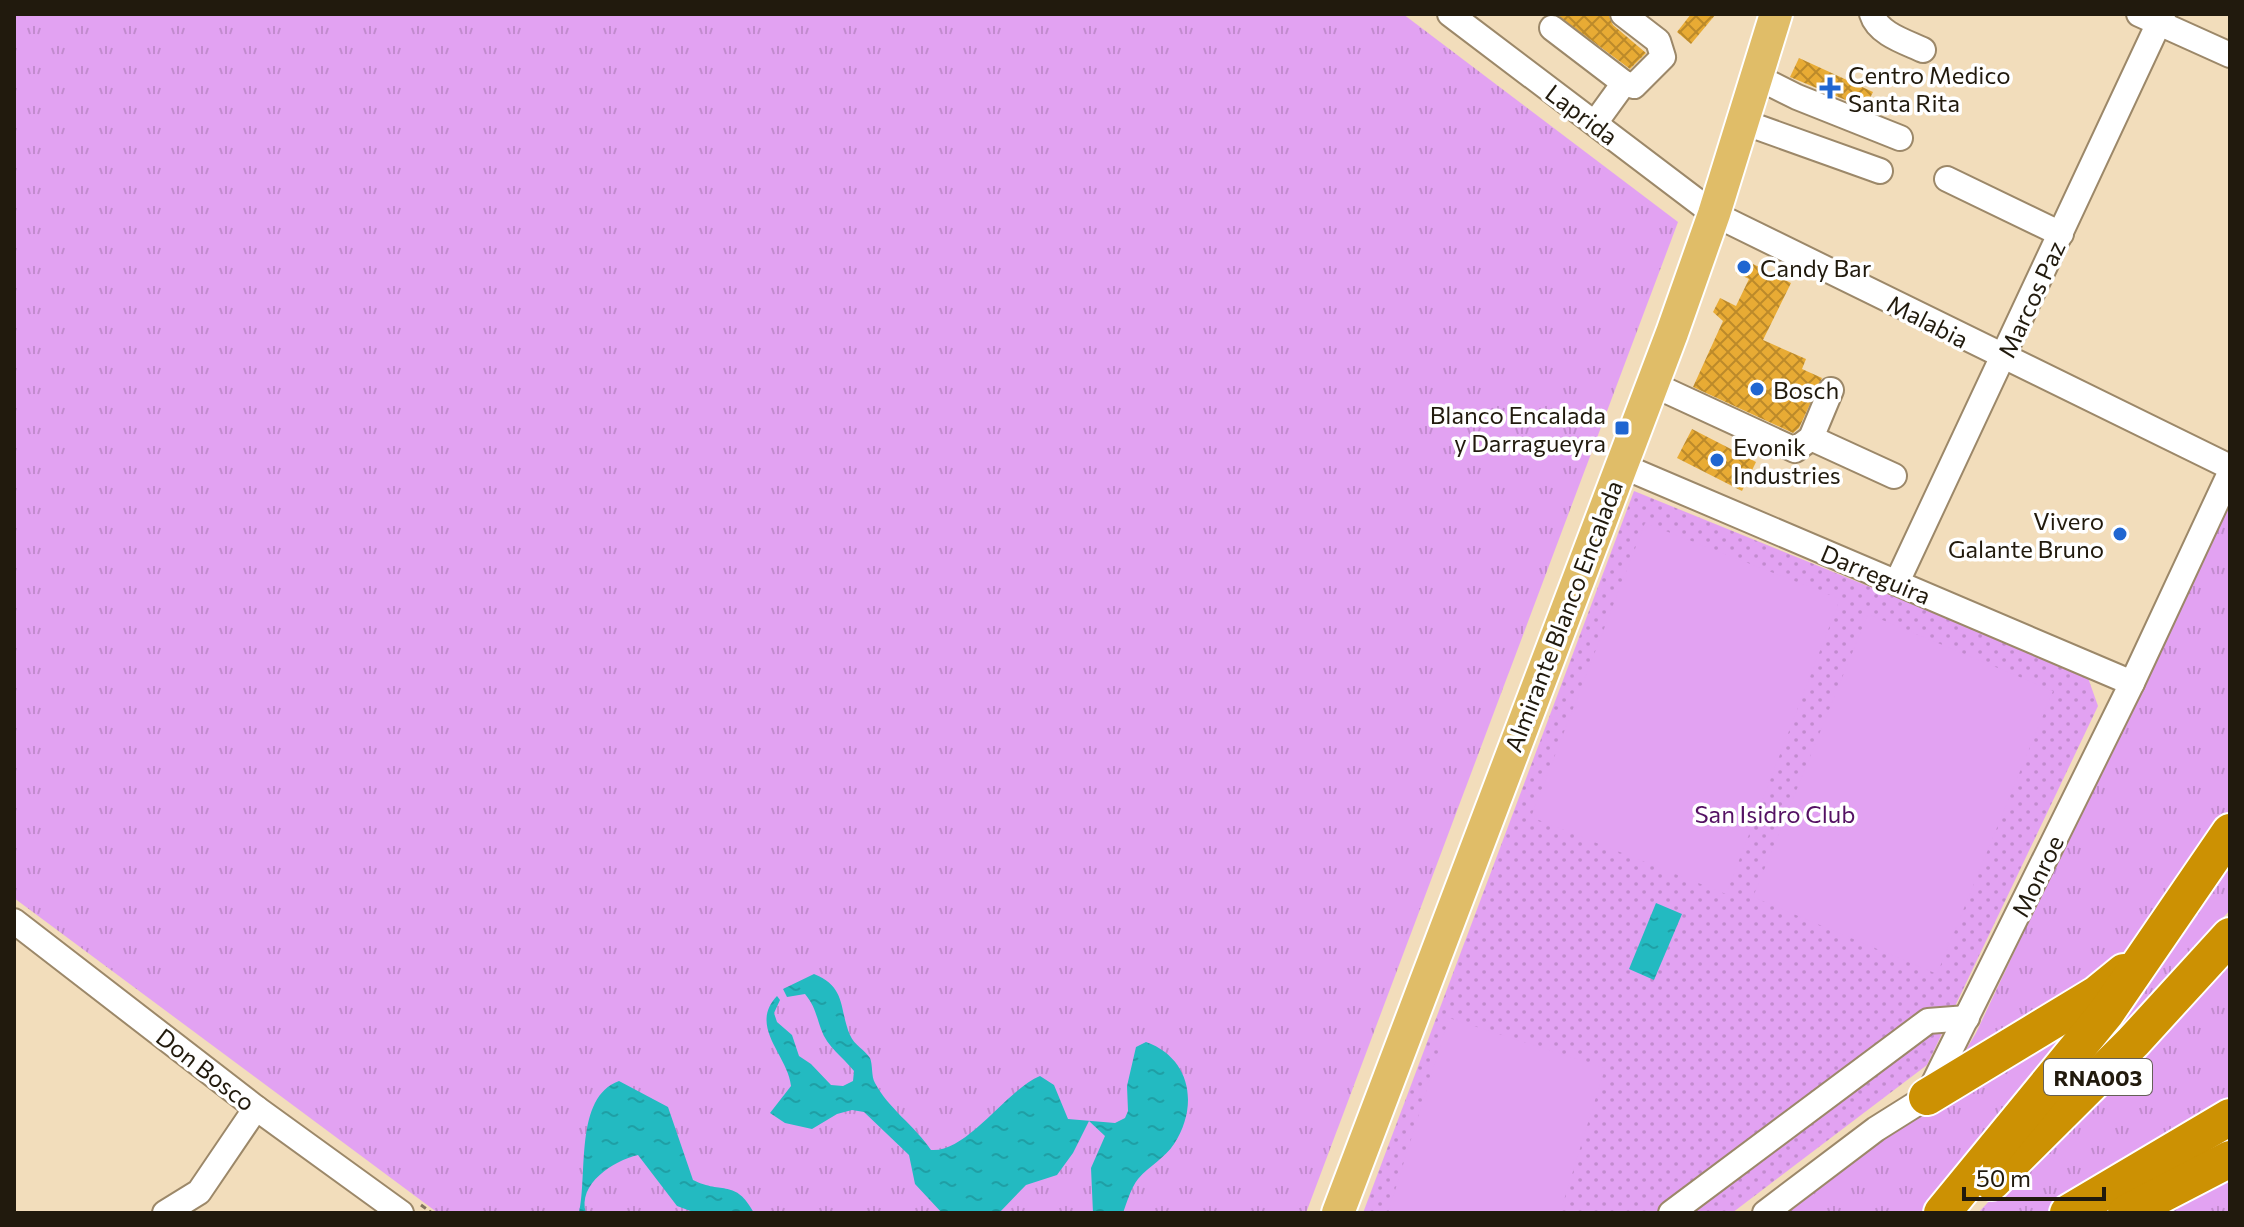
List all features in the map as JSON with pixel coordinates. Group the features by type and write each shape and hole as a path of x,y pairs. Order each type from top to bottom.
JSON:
{"highway":[{"path":"1942,1213 2090,1035 2230,832"},
{"name":"RNA003","path":"1961,1213 2133,1042 2230,936"},
{"path":"1927,1097 2097,994 2157,941"},
{"path":"2068,1213 2230,1117"},
{"path":"2126,1213 2230,1159"}],"main road":[{"name":"Almirante Blanco Encalada","path":"1338,1213 1652,384 1714,214 1776,14"}],"street":[{"name":"Laprida","path":"1450,14 1714,214"},
{"path":"1552,28 1624,83 1634,86 1644,80 1664,52 1658,41 1623,14"},
{"path":"1872,14 1875,24 1923,50"},
{"path":"2153,17 2230,55"},
{"name":"Marcos Paz","path":"1897,582 2061,234 2153,17"},
{"path":"1757,77 1797,97 1900,138"},
{"path":"1595,123 1624,83"},
{"path":"1743,122 1880,171"},
{"path":"1947,179 2061,234"},
{"name":"Malabia","path":"1714,214 2230,470"},
{"path":"1652,384 1795,450 1811,438 1831,390"},
{"path":"1811,438 1894,476"},
{"name":"Darreguira","path":"1620,465 2132,683"},
{"name":"Monroe","path":"1927,1097 2132,683 2230,470"},
{"name":"Don Bosco","path":"14,921 256,1108 401,1213"},
{"path":"1671,1213 1928,1021 1967,1018"},
{"path":"1765,1213 1876,1129 1927,1097"},
{"path":"165,1213 199,1192 256,1108"}],"green space":[{"path":"14,14 1403,14 1678,222 1306,1213 438,1213 14,898"},
{"name":"San Isidro Club","path":"1634,491 2087,675 2098,706 1927,1065 1732,1213 1363,1213"},
{"path":"2230,494 2230,820 2153,924 2103,975 1955,1068 1976,1033"},
{"path":"1645,523 1840,599 1726,894 1531,817"},
{"path":"1868,614 2053,691 1937,974 1753,897"},
{"path":"2230,857 2230,910 2054,1104"},
{"path":"2230,944 2230,1100 2050,1213 1978,1213"},
{"path":"2101,1002 1928,1213 1771,1213 1805,1188"},
{"path":"1449,1018 1605,1068 1560,1213 1388,1213"},
{"path":"2230,1167 2230,1213 2138,1213"}],"water":[{"path":"1656,903 1682,914 1654,980 1629,969"},
{"path":"814,974 825,979 837,992 850,1035 870,1058 880,1092 931,1150 958,1142 1027,1083 1040,1076 1054,1085 1068,1119 1115,1123 1125,1118 1128,1111 1127,1086 1136,1047 1146,1042 1161,1049 1181,1071 1188,1099 1182,1129 1170,1149 1138,1179 1123,1213 1093,1213 1091,1168 1105,1136 1089,1121 1073,1153 1057,1175 1026,1185 999,1213 942,1213 915,1184 909,1155 864,1112 852,1110 837,1114 812,1129 785,1123 770,1113 791,1086 768,1030 769,1007 777,996 780,1000 774,1013 777,1022 792,1035 799,1056 831,1085 843,1086 853,1081 854,1071 827,1041 805,994 787,997 783,989"},
{"path":"619,1081 668,1107 693,1180 734,1191 741,1195 754,1213 696,1213 677,1206 638,1155 599,1175 587,1193 586,1213 579,1213 589,1120 595,1103 605,1090"}],"building":[{"path":"1556,14 1608,14 1613,25 1646,53 1630,69"},
{"path":"1691,14 1716,14 1691,44 1677,32"},
{"name":"Centro Medico Santa Rita","path":"1799,58 1873,92 1865,108 1790,77"},
{"name":"Bosch","path":"1743,259 1791,283 1763,340 1806,359 1802,369 1822,378 1799,428 1793,433 1693,387 1723,321 1713,312 1720,298 1736,306 1749,279 1736,273"},
{"name":"Evonik Industries","path":"1692,429 1756,462 1742,491 1677,458"}],"place":[{"name":"Centro Medico Santa Rita","path":"1830,88"},
{"name":"Candy Bar","path":"1744,267"},
{"name":"Bosch","path":"1757,389"},
{"name":"Blanco Encalada y Darragueyra","path":"1622,428"},
{"name":"Evonik Industries","path":"1717,460"},
{"name":"Vivero Galante Bruno","path":"2120,534"}]}
